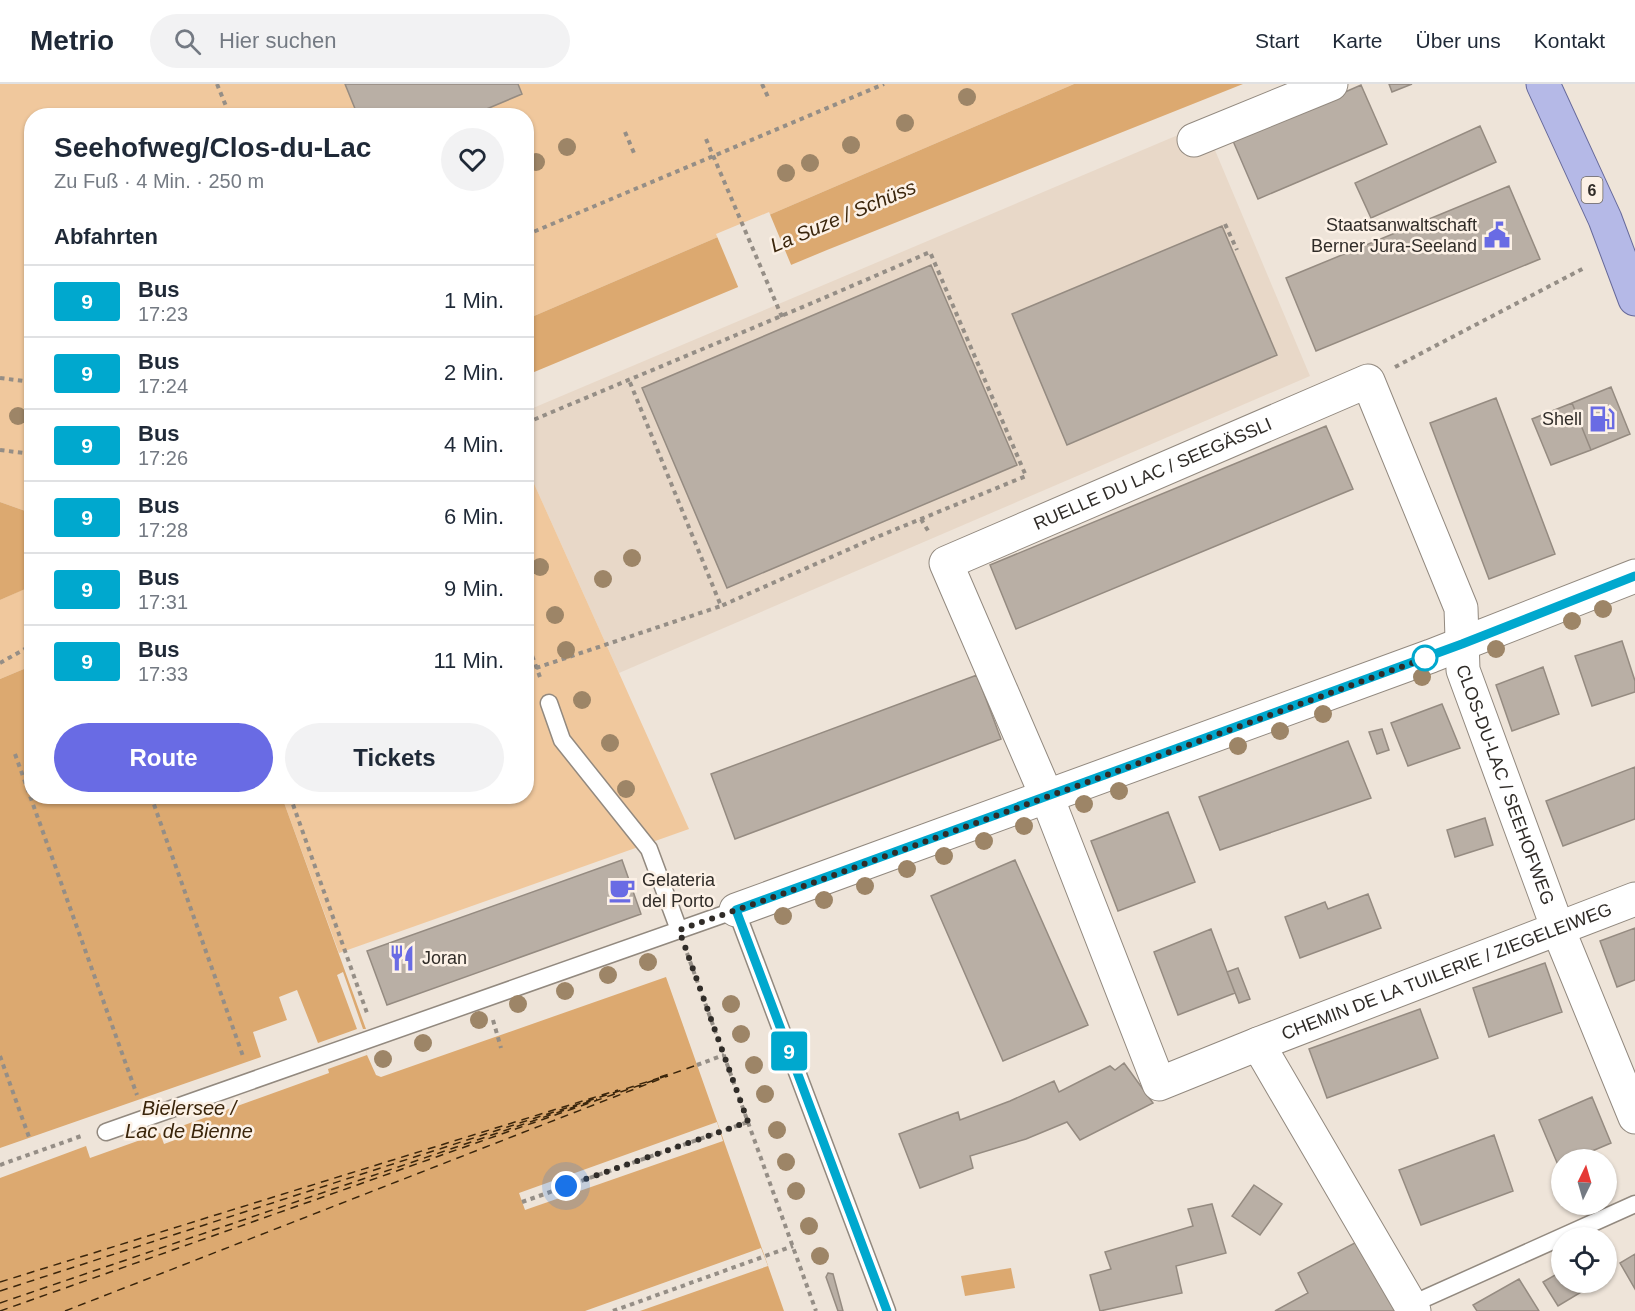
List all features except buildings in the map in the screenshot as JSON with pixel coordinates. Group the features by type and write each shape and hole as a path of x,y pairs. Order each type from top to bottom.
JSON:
{"main road":[{"name":"6","path":"1543,84 1626,248 1635,299"}],"street":[{"path":"1194,140 1332,84"},
{"name":"CLOS-DU-LAC / SEEHOFWEG","path":"1368,381 1461,608 1463,670 1558,929 1635,1118"},
{"name":"RUELLE DU LAC / SEEGÄSSLI","path":"1047,797 946,562 1368,381"},
{"path":"736,910 1462,644 1635,576"},
{"name":"CHEMIN DE LA TUILERIE / ZIEGELEIWEG","path":"1047,797 1159,1084 1635,899"},
{"path":"1258,1044 1412,1308"}],"lane":[{"path":"549,703 562,740 649,849 679,930"},
{"path":"105,1132 736,910 887,1311"},
{"path":"1412,1308 1635,1204"}],"path":[{"path":"217,84 227,108"},
{"path":"762,84 768,97"},
{"path":"534,232 884,84"},
{"path":"625,132 634,153"},
{"path":"706,139 782,317"},
{"path":"1225,224 1237,250"},
{"path":"534,420 782,317 930,252 1026,476 872,539 721,606 536,668"},
{"path":"1368,381 1586,267"},
{"path":"0,378 24,381"},
{"path":"629,380 721,606"},
{"path":"0,450 24,453"},
{"path":"0,663 24,650"},
{"path":"534,662 549,703"},
{"path":"15,754 24,779"},
{"path":"33,804 138,1100"},
{"path":"154,804 245,1063"},
{"path":"293,804 376,1038"},
{"path":"679,930 816,1311"},
{"path":"498,1035 501,1048"},
{"path":"697,1065 724,1055"},
{"path":"0,1056 29,1137"},
{"path":"522,1202 748,1122"},
{"path":"0,1165 86,1134 105,1132"},
{"path":"613,1311 793,1246"}],"shaded area":[{"path":"0,84 1074,84 534,316 534,108 24,108 24,511 0,502"},
{"path":"1204,124 1310,376 619,673 534,484 534,408"},
{"path":"534,484 689,829 339,953 285,804 534,804"},
{"path":"24,589 24,669 0,679 0,600"}],"water":[{"name":"La Suze / Schüss","path":"1074,84 1243,84 827,250 534,372 534,316"},
{"path":"0,502 24,511 24,590 0,600"},
{"name":"Bielersee / Lac de Bienne","path":"24,669 24,804 285,804 366,1029 367,1055 376,1075 381,1077 666,977 784,1311 0,1311 0,679"},
{"path":"1011,1268 1015,1288 965,1296 961,1276"}],"pier":[{"path":"769,212 792,267 739,289 716,234"},
{"path":"343,972 363,1029 366,1029 367,1055 328,1069 329,1073 179,1127 183,1137 164,1144 160,1133 90,1158 86,1146 0,1178 0,1148 261,1057 253,1032 287,1020 279,997 297,990 318,1043 357,1029 337,975"},
{"path":"717,1122 723,1141 525,1210 519,1193"},
{"path":"761,1248 768,1266 640,1311 585,1311"}],"ferry route":[{"path":"0,1311 697,1065"},
{"path":"660,1077 672,1073"},
{"path":"65,1311 668,1076"},
{"path":"0,1291 659,1078"},
{"path":"0,1282 618,1090"},
{"path":"0,1303 597,1099"}],"bus line":[{"name":"9","path":"887,1311 736,910 1462,644 1635,576"}],"place":[{"name":"Staatsanwaltschaft Berner Jura-Seeland","path":"1497,235"},
{"name":"Shell","path":"1602,419"},
{"name":"Gelateria del Porto","path":"622,890"},
{"name":"Joran","path":"402,958"}],"route":[{"path":"566,1186 748,1122 679,930 1431,656 1425,658"}]}
